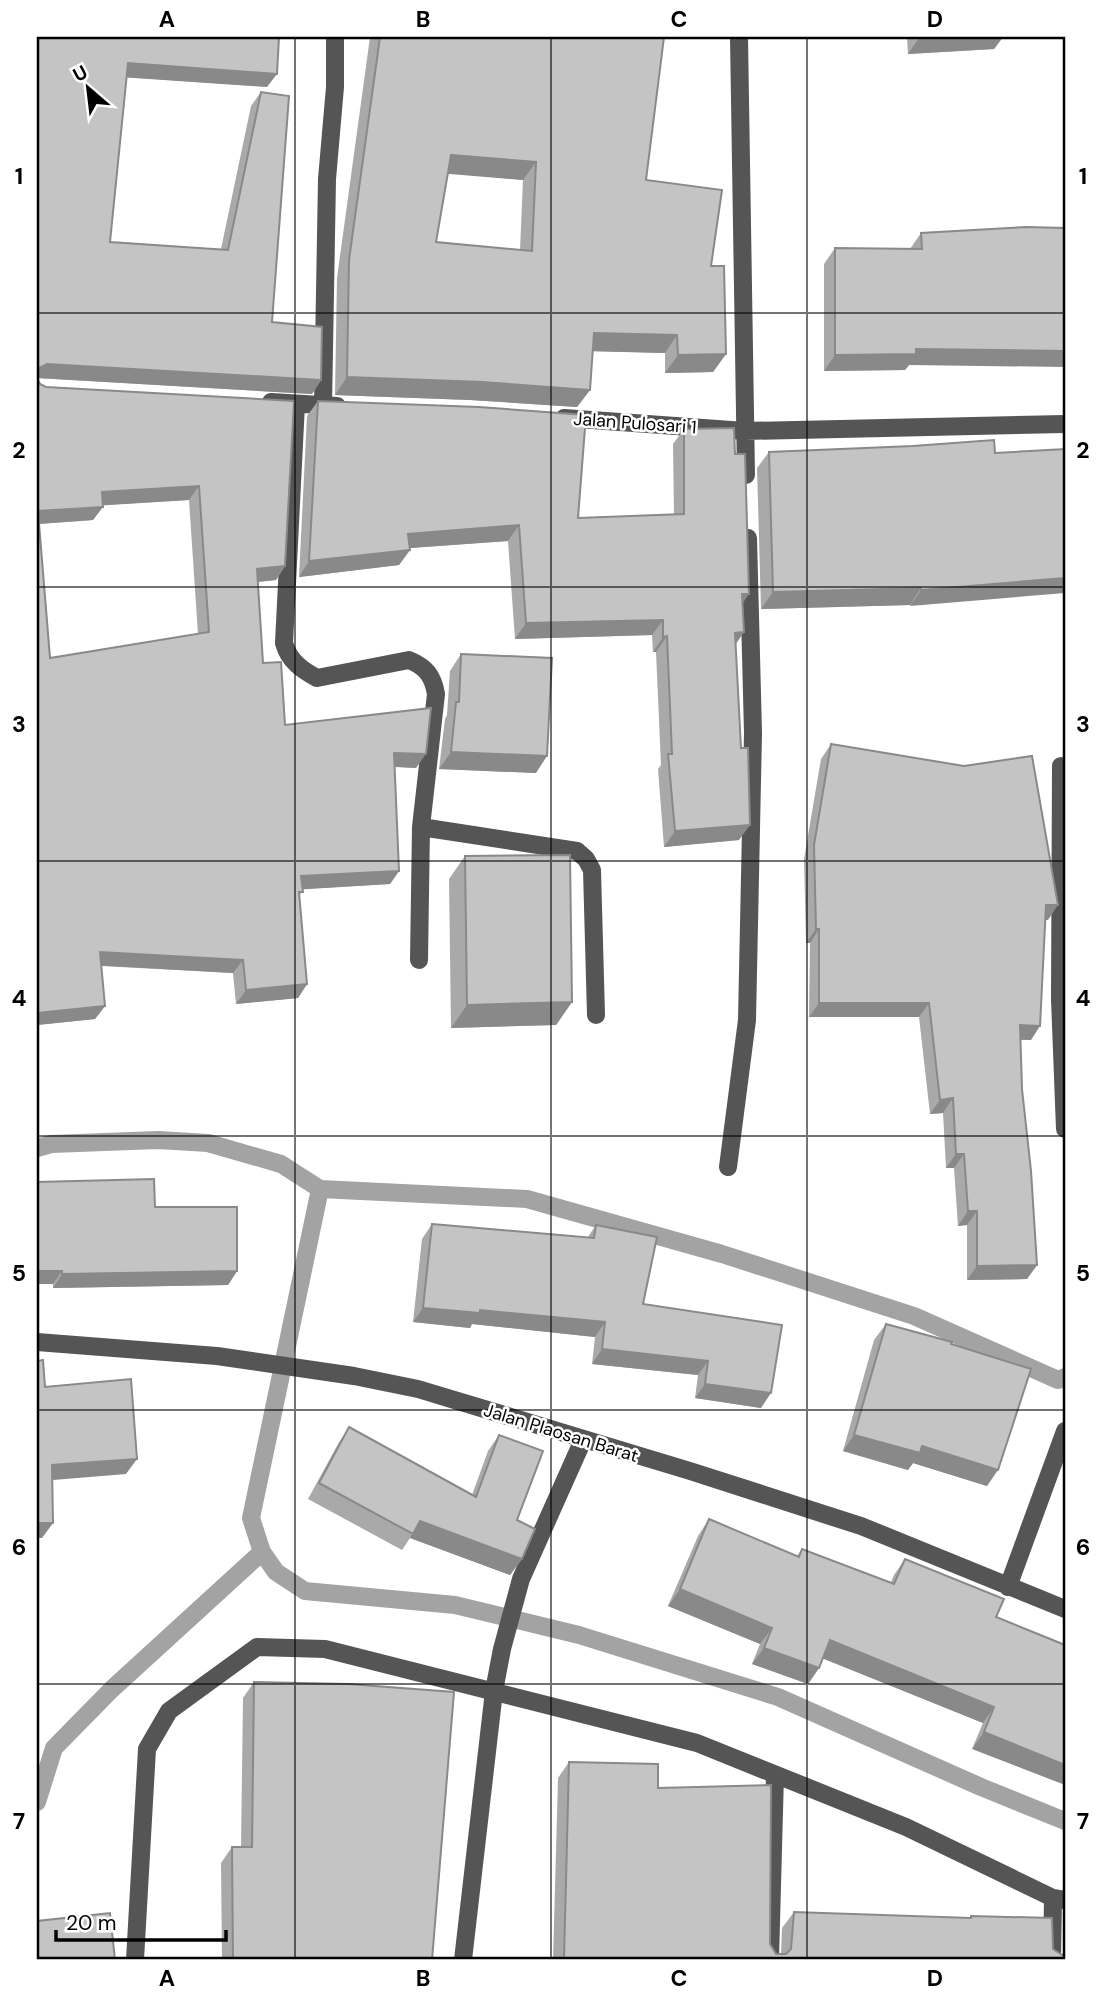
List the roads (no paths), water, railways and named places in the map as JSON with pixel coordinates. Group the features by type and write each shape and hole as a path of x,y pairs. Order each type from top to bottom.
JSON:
{"street":[{"path":"323,406 327,179 335,87 335,37"},
{"path":"739,37 746,486"},
{"path":"255,402 349,407"},
{"path":"296,404 285,643 287,653 296,664 317,678 409,660 421,665 430,674 436,694 421,827 419,960"},
{"name":"Jalan Pulosari 1","path":"552,417 745,431 1065,424"},
{"path":"728,1167 747,1020 753,733 747,527"},
{"path":"1060,766 1060,999 1065,1129"},
{"path":"421,827 578,851 583,855 592,870 596,1015"},
{"name":"Jalan Plaosan Barat","path":"37,1342 217,1356 354,1376 418,1390 690,1471 861,1526 1065,1609"},
{"path":"1008,1587 1065,1431"},
{"path":"463,1960 494,1691 505,1635 521,1579 583,1440"},
{"path":"135,1960 148,1749 169,1711 257,1647 325,1649 697,1743 906,1827 1059,1899 1052,1960"},
{"path":"770,1960 775,1775"}],"waterway":[{"path":"37,1148 51,1144 158,1140 208,1143 281,1164 320,1189 527,1199 722,1254 914,1316 1058,1380 1065,1377"},
{"path":"320,1189 251,1518 262,1552 276,1572 305,1591 455,1605 579,1635 778,1697 981,1787 1065,1821"},
{"path":"37,1802 54,1748 112,1689 262,1552"}]}
